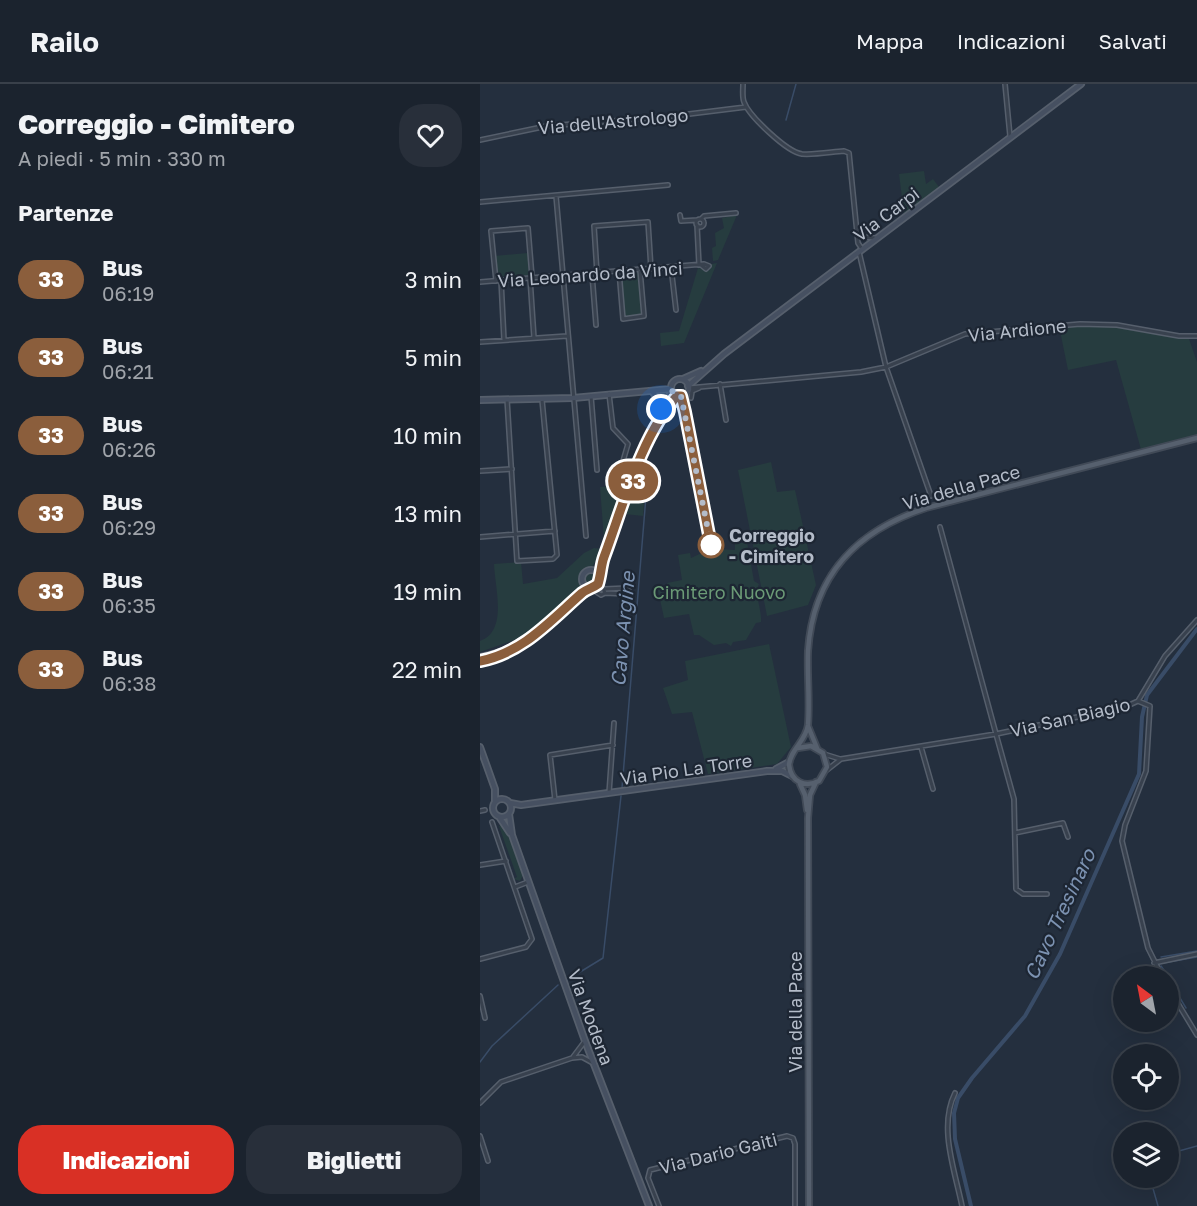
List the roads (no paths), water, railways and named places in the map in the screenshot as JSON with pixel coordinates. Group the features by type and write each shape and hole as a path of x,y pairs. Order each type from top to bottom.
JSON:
{"main road":[{"name":"Via della Pace","path":"818,748 808,726 808,652 817,605 838,564 868,535 891,521 926,508 1197,438"},
{"name":"Via della Pace","path":"798,748 808,726"},
{"path":"808,746 818,748 827,762 826,771 816,782 807,784 798,781 792,776 789,762 798,748 808,746"},
{"name":"Via della Pace","path":"798,781 805,795 808,818"},
{"name":"Via della Pace","path":"809,1206 808,818 810,795 816,782"}],"street":[{"path":"743,84 743,100 746,106 764,129 794,152 847,152 858,243 886,367 931,496"},
{"path":"1005,84 1010,136"},
{"name":"Via Carpi","path":"480,400 573,398 672,388 677,380 683,380 708,367 1081,84"},
{"name":"Via dell'Astrologo","path":"480,140 547,126 665,117 746,106"},
{"path":"480,202 668,185"},
{"path":"555,196 586,536"},
{"path":"680,215 681,221 736,213"},
{"path":"699,219 703,225 697,225 699,219"},
{"path":"597,273 594,226 648,222 651,269"},
{"name":"Via Leonardo da Vinci","path":"480,282 700,265 697,225"},
{"path":"495,281 491,231 528,228 534,338"},
{"path":"858,230 861,236 861,250"},
{"path":"861,236 867,239 878,237"},
{"path":"851,258 858,243"},
{"path":"671,267 676,310"},
{"path":"619,271 624,318 644,316 640,270"},
{"path":"592,274 596,325"},
{"path":"501,280 504,340"},
{"name":"Via Ardione","path":"689,390 720,384 861,372 886,367 965,334 1080,324 1117,325 1179,336 1197,336"},
{"path":"480,342 567,336"},
{"name":"Via Carpi","path":"679,396 689,390 708,367"},
{"path":"683,380 691,398"},
{"path":"720,384 726,420"},
{"path":"481,660 508,650 545,628 576,598 596,585 603,560 643,454 672,388 679,396 686,414 711,545"},
{"path":"652,391 659,401 660,411"},
{"path":"609,394 613,428 628,444 623,461"},
{"path":"591,396 597,470"},
{"path":"643,454 661,417 679,396"},
{"path":"507,399 517,561 556,558 542,398"},
{"path":"686,414 691,413"},
{"path":"480,471 513,469"},
{"name":"Via San Biagio","path":"940,527 1014,799 1016,889 1023,894 1047,894"},
{"path":"480,537 555,531"},
{"path":"576,598 583,574 603,560"},
{"path":"590,570 596,572 605,591"},
{"path":"582,580 601,595 605,591 627,588 629,592 605,591"},
{"path":"1138,702 1165,656 1197,620"},
{"name":"Via San Biagio","path":"996,734 1125,707 1138,702 1145,703 1150,708 1147,766 1122,838 1156,966"},
{"name":"Via Pio La Torre","path":"609,793 614,723"},
{"path":"823,753 842,759 996,734"},
{"path":"555,800 550,755 613,745"},
{"path":"480,747 495,789 503,799 510,803 509,813 499,817 494,813 482,811"},
{"path":"921,747 933,789"},
{"path":"826,771 842,759"},
{"name":"Via Pio La Torre","path":"767,771 789,762"},
{"name":"Via Pio La Torre","path":"510,803 521,805 767,771 782,771 792,776"},
{"path":"494,813 495,789"},
{"path":"482,811 503,799"},
{"name":"Via Pio La Torre","path":"509,813 521,805"},
{"name":"Via Modena","path":"509,813 512,835 528,882 593,1063 648,1206"},
{"name":"Via Modena","path":"499,817 512,835"},
{"path":"480,959 526,947 531,943 532,935 492,822"},
{"path":"1015,833 1063,823 1068,837"},
{"path":"480,864 506,861"},
{"path":"515,887 528,882"},
{"path":"1154,963 1197,954"},
{"path":"480,996 485,1018"},
{"path":"1179,1005 1197,1035"},
{"path":"572,1058 579,1052 585,1041"},
{"path":"579,1052 589,1052"},
{"path":"480,1103 501,1082 572,1058 582,1057 589,1052"},
{"path":"582,1057 593,1063"},
{"path":"955,1093 948,1114 947,1133 962,1206"},
{"path":"480,1136 488,1161"},
{"name":"Via Dario Gaiti","path":"658,1206 648,1178 650,1170 787,1136 793,1138 795,1144 795,1206"}],"waterway":[{"path":"786,120 796,84"},
{"name":"Cavo Argine","path":"622,788 648,472"},
{"name":"Cavo Tresinaro","path":"971,1206 955,1139 954,1113 958,1098 972,1078 1025,1016 1060,954 1139,774 1142,717 1147,695 1197,629"},
{"path":"567,980 603,958 621,796"},
{"path":"1161,957 1197,951"},
{"path":"1163,963 1197,957"},
{"path":"480,1062 492,1046 558,985"},
{"path":"1179,996 1186,1008"},
{"path":"1179,1151 1197,1146"},
{"path":"1153,1188 1158,1206"}],"place":[{"name":"Correggio - Cimitero","path":"711,545"}],"park label":[{"name":"Cimitero Nuovo","path":"719,592"}]}
